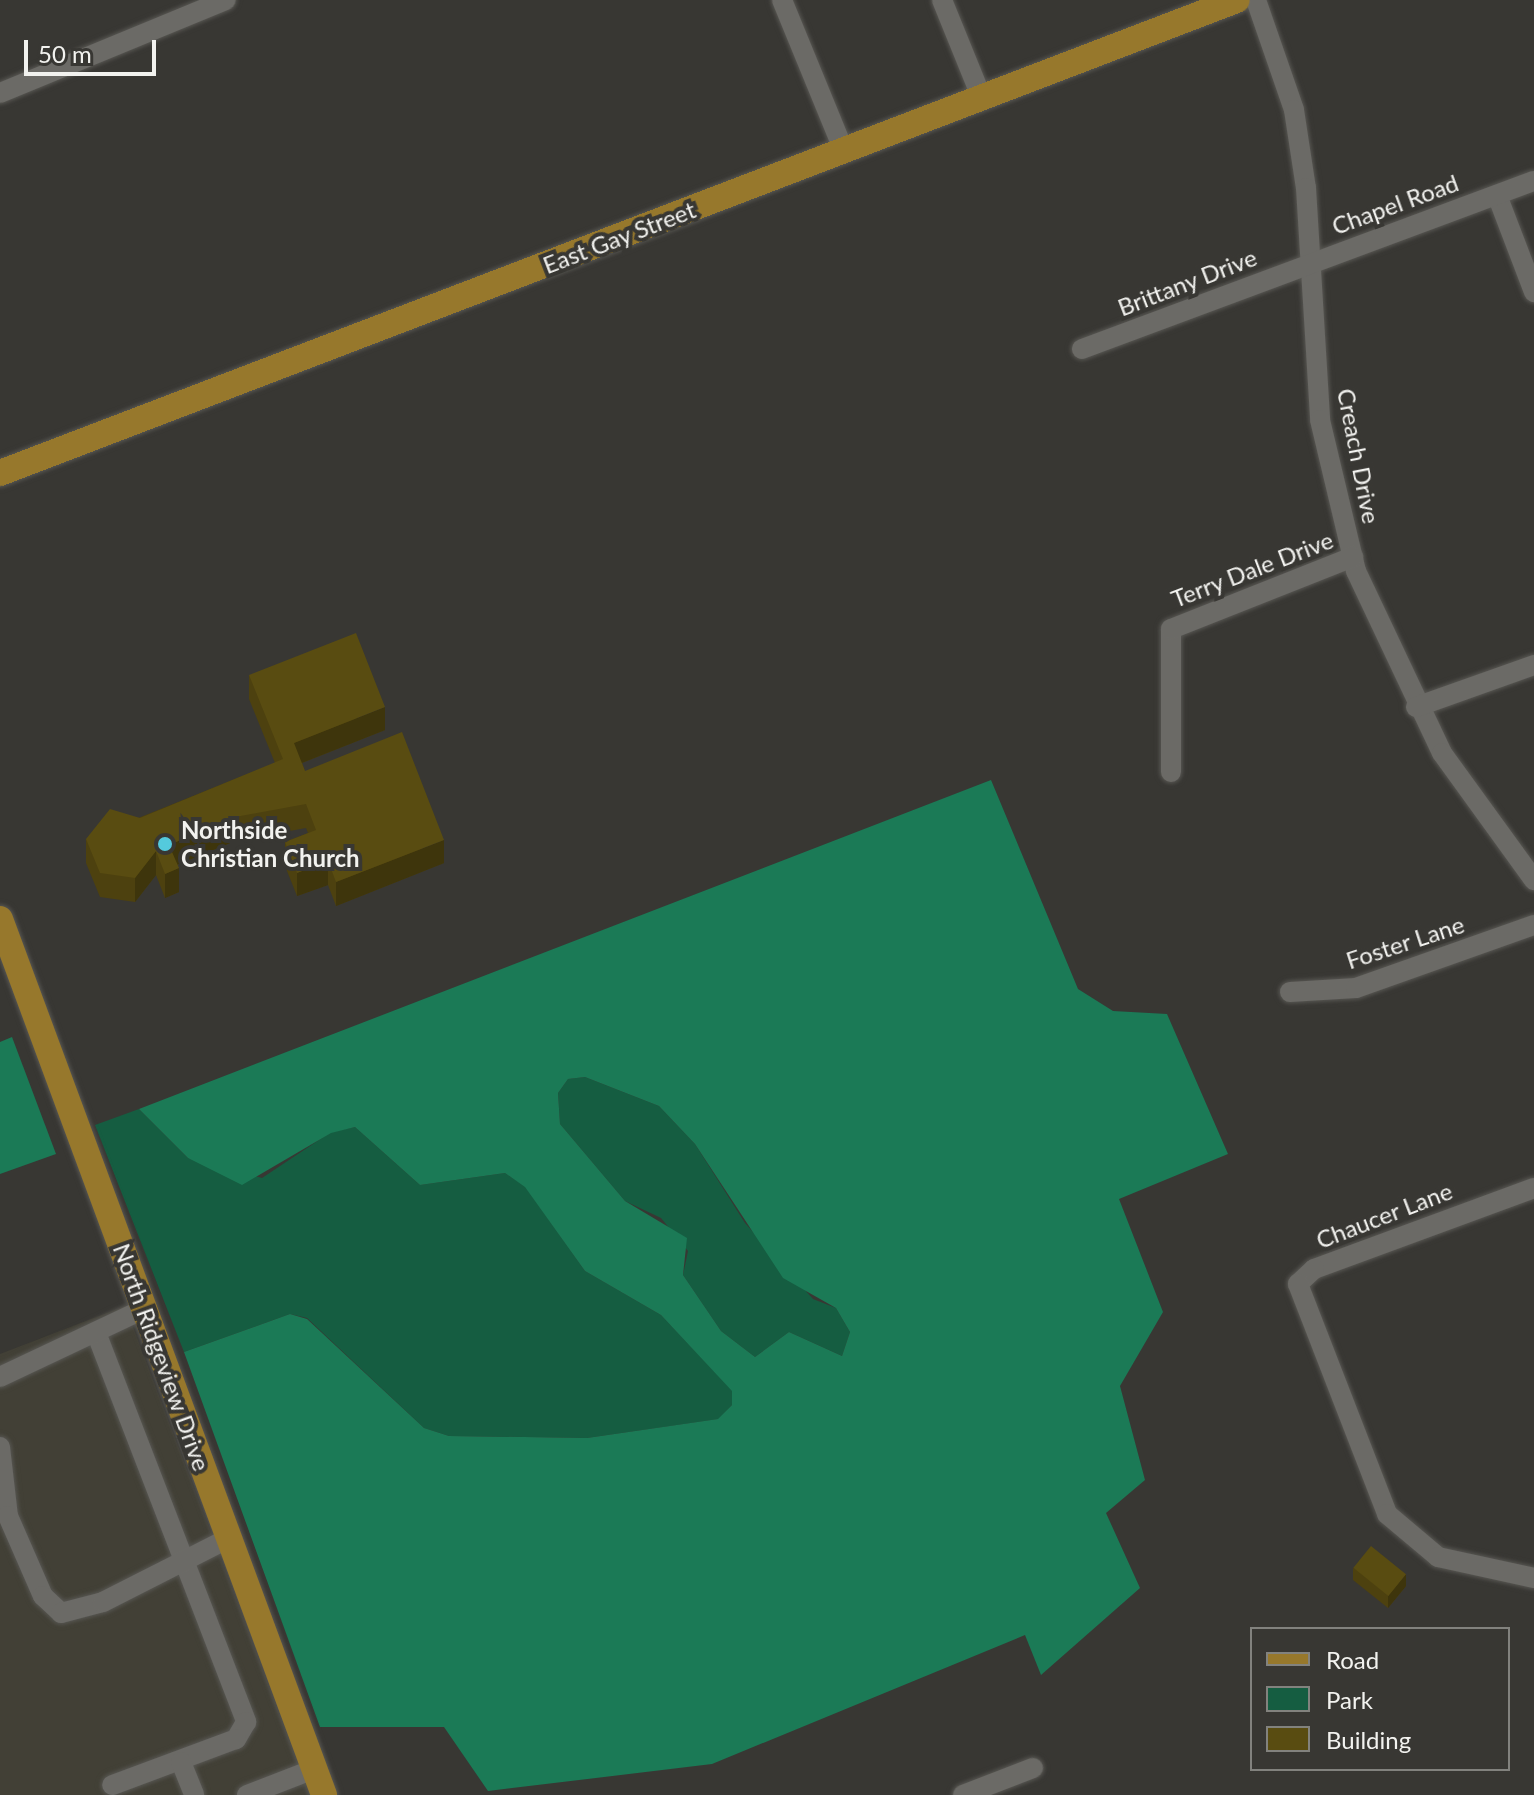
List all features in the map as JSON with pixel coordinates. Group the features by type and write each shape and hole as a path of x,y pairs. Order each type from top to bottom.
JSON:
{"main road":[{"name":"East Gay Street","path":"0,473 1237,0"},
{"name":"North Ridgeview Drive","path":"0,919 324,1795"}],"street":[{"path":"0,93 226,0"},
{"path":"782,0 843,149"},
{"path":"942,0 981,96"},
{"name":"Creach Drive","path":"1256,0 1294,110 1311,263 1320,420 1353,557 1416,707 1534,880"},
{"name":"Chapel Road","path":"1311,263 1534,181"},
{"name":"Chapel Road","path":"1497,195 1534,292"},
{"name":"Brittany Drive","path":"1082,349 1311,263"},
{"name":"Terry Dale Drive","path":"1171,772 1171,629 1353,557"},
{"path":"1416,707 1534,665"},
{"name":"Foster Lane","path":"1290,992 1356,988 1534,925"},
{"name":"Chaucer Lane","path":"1534,1188 1314,1269 1298,1284 1344,1414 1387,1514 1407,1538 1462,1565 1534,1578"},
{"path":"0,1377 97,1335 144,1309"},
{"path":"97,1335 179,1562 246,1722 236,1739 181,1762 112,1785"},
{"path":"0,1447 8,1516 51,1608 70,1613 103,1602 229,1538"},
{"path":"181,1762 194,1795"},
{"path":"963,1795 1033,1768"},
{"path":"247,1795 314,1769"}],"shaded area":[{"path":"125,1306 310,1795 0,1795 0,1354"}],"green space":[{"path":"991,780 1078,989 1113,1011 1167,1014 1228,1154 1119,1199 1163,1312 1120,1386 1145,1480 1106,1513 1140,1588 1041,1675 1025,1635 712,1764 488,1791 444,1727 320,1727 184,1352 290,1314 307,1319 424,1428 449,1436 587,1438 718,1419 732,1405 732,1391 661,1315 585,1271 525,1187 505,1173 420,1185 355,1127 331,1133 242,1185 188,1158 139,1109","holes":["585,1077 659,1106 695,1144 783,1278 836,1308 850,1332 842,1356 789,1332 755,1357 721,1331 683,1275 687,1238 625,1201 560,1124 558,1093 568,1079"]},
{"path":"12,1037 56,1154 0,1174 0,1042"},
{"path":"585,1077 659,1106 695,1144 745,1223 813,1299 836,1308 850,1332 842,1356 789,1332 755,1357 721,1331 683,1275 688,1251 661,1218 625,1201 560,1124 558,1093 568,1079"},
{"path":"139,1109 188,1158 262,1178 331,1132 355,1127 420,1185 505,1173 525,1186 585,1271 661,1315 732,1390 732,1405 719,1419 587,1438 449,1436 424,1428 307,1318 290,1314 184,1352 95,1125"}],"building":[{"path":"356,633 385,707 294,743 305,771 402,732 444,840 336,882 328,861 297,873 285,842 316,830 306,804 235,817 169,845 179,868 165,874 156,851 135,878 100,873 86,839 110,809 140,818 283,759 249,675"},
{"path":"1371,1546 1406,1574 1388,1596 1353,1568"}],"place":[{"name":"Northside Christian Church","path":"165,844"}]}
